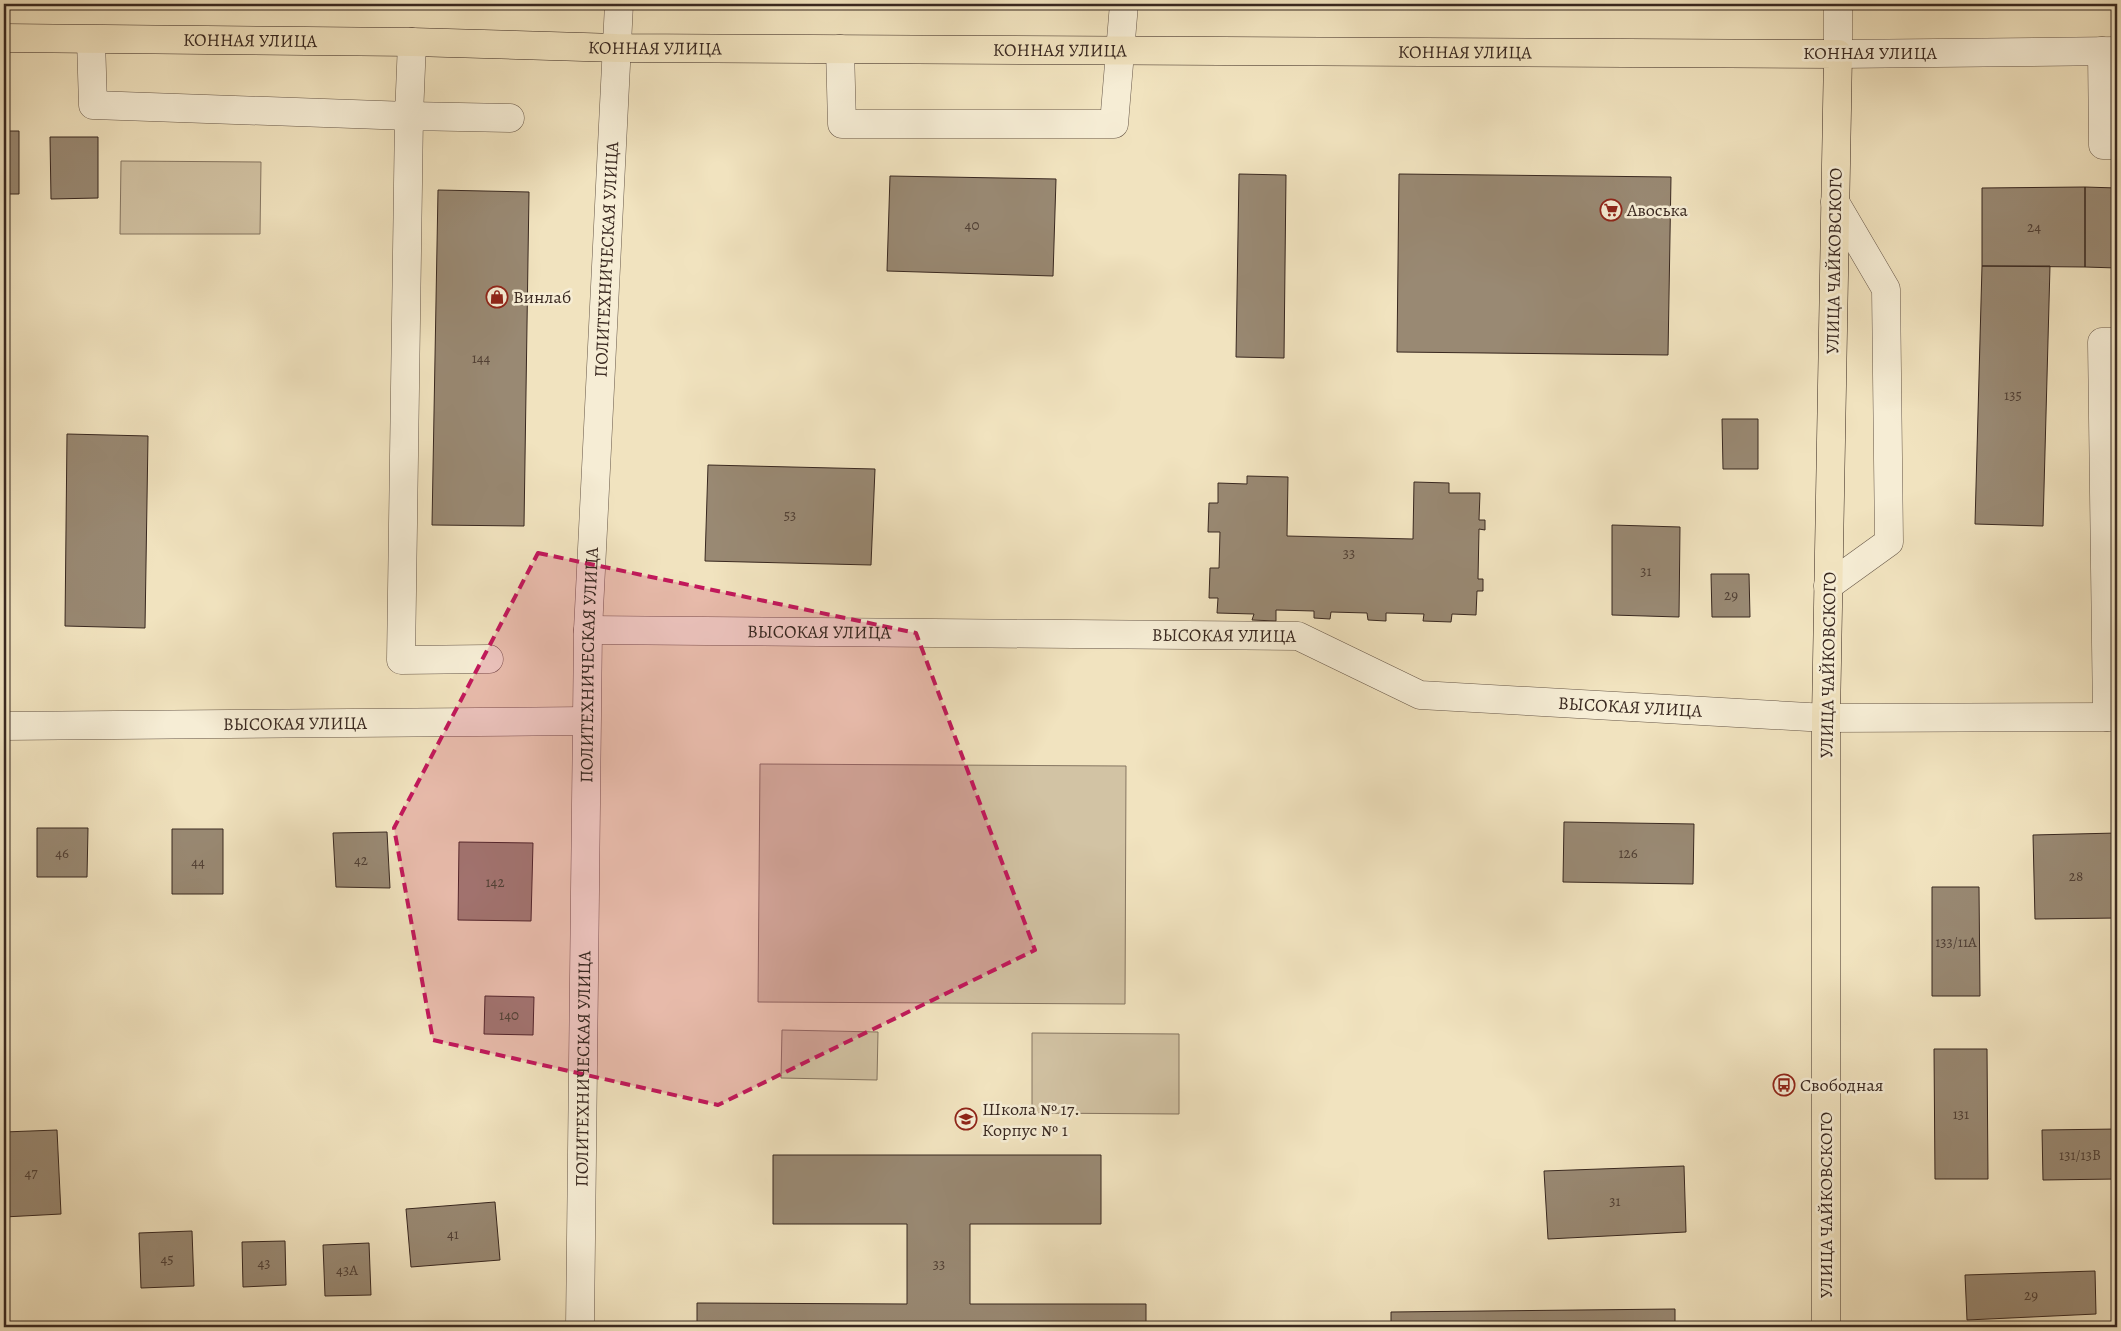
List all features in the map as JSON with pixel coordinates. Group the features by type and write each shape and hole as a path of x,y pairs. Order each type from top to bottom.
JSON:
{"main road":[{"name":"КОННАЯ УЛИЦА","path":"4,38 412,42 617,48 1838,54"},
{"name":"УЛИЦА ЧАЙКОВСКОГО","path":"1826,1327 1826,718 1838,54"}],"street":[{"name":"ПОЛИТЕХНИЧЕСКАЯ УЛИЦА","path":"580,1327 588,630 619,4"},
{"path":"840,49 842,124 1114,124 1124,4"},
{"name":"УЛИЦА ЧАЙКОВСКОГО","path":"1838,4 1838,54"},
{"path":"91,40 93,105 510,118"},
{"path":"412,42 409,116 401,660 489,659"},
{"path":"2110,51 2103,145 2117,145"},
{"name":"КОННАЯ УЛИЦА","path":"1838,54 2110,51"},
{"path":"1828,586 1889,542 1886,289 1835,202"},
{"path":"2112,717 2102,342 2117,342"},
{"name":"ВЫСОКАЯ УЛИЦА","path":"588,630 1298,636 1420,696 1826,718 2112,717"},
{"name":"ВЫСОКАЯ УЛИЦА","path":"4,726 586,721"}],"highlighted area":[{"path":"538,553 916,633 1035,950 718,1105 433,1040 394,828"}],"shaded area":[{"path":"121,161 261,162 260,234 120,234"},
{"path":"760,764 1126,766 1125,1004 758,1002"},
{"path":"782,1030 878,1032 877,1080 781,1078"},
{"path":"1032,1033 1179,1034 1179,1114 1032,1113"}],"building":[{"path":"4,131 19,131 19,194 4,194"},
{"path":"50,137 98,137 98,198 51,199"},
{"path":"1239,174 1286,175 1284,358 1236,357"},
{"path":"1399,174 1671,177 1668,355 1397,352"},
{"path":"890,176 1056,179 1053,276 887,271"},
{"path":"2085,187 2117,188 2117,268 2085,267"},
{"path":"2085,187 2085,267 1982,266 1982,188"},
{"path":"438,190 529,192 524,526 432,525"},
{"path":"1982,266 2050,266 2043,526 1975,524"},
{"path":"1722,419 1758,419 1758,469 1723,469"},
{"path":"67,434 148,436 145,628 65,626"},
{"path":"708,465 875,469 871,565 705,561"},
{"path":"1247,476 1288,477 1287,536 1413,539 1414,482 1449,483 1449,493 1480,493 1479,520 1485,520 1485,530 1479,529 1478,579 1483,579 1483,591 1477,591 1476,615 1452,614 1451,622 1423,621 1424,614 1386,613 1386,621 1368,620 1367,613 1331,612 1330,619 1314,618 1314,611 1276,610 1276,621 1252,620 1254,614 1217,613 1218,598 1209,598 1210,568 1219,568 1220,532 1208,532 1209,503 1218,503 1218,483 1247,484"},
{"path":"1612,525 1680,527 1679,617 1612,615"},
{"path":"1711,574 1749,574 1750,617 1712,617"},
{"path":"1564,822 1694,824 1693,884 1563,882"},
{"path":"37,828 88,828 87,877 37,877"},
{"path":"172,829 223,829 223,894 172,894"},
{"path":"387,832 390,888 336,887 333,833"},
{"path":"2117,833 2117,918 2035,919 2033,835"},
{"path":"459,842 533,843 531,921 458,920"},
{"path":"1932,887 1979,887 1980,996 1932,996"},
{"path":"485,996 534,997 533,1035 484,1034"},
{"path":"1934,1049 1987,1049 1988,1179 1935,1179"},
{"path":"2117,1129 2117,1179 2043,1180 2042,1130"},
{"path":"57,1130 61,1214 4,1217 4,1132"},
{"path":"773,1155 1101,1155 1101,1224 970,1224 970,1304 1146,1304 1146,1327 697,1327 697,1303 907,1304 907,1224 773,1224"},
{"path":"1684,1166 1686,1232 1548,1239 1544,1171"},
{"path":"495,1202 500,1260 411,1267 406,1209"},
{"path":"192,1231 194,1286 141,1288 139,1233"},
{"path":"285,1241 286,1285 243,1287 242,1242"},
{"path":"369,1243 371,1295 325,1296 323,1245"},
{"path":"2095,1271 2096,1314 1967,1320 1965,1275"},
{"path":"1675,1309 1675,1327 1391,1327 1391,1312"}],"place":[{"name":"Авоська","path":"1611,210"},
{"name":"Винлаб","path":"497,297"},
{"name":"Свободная","path":"1784,1085"},
{"name":"Школа № 17. Корпус № 1","path":"966,1119"}]}
